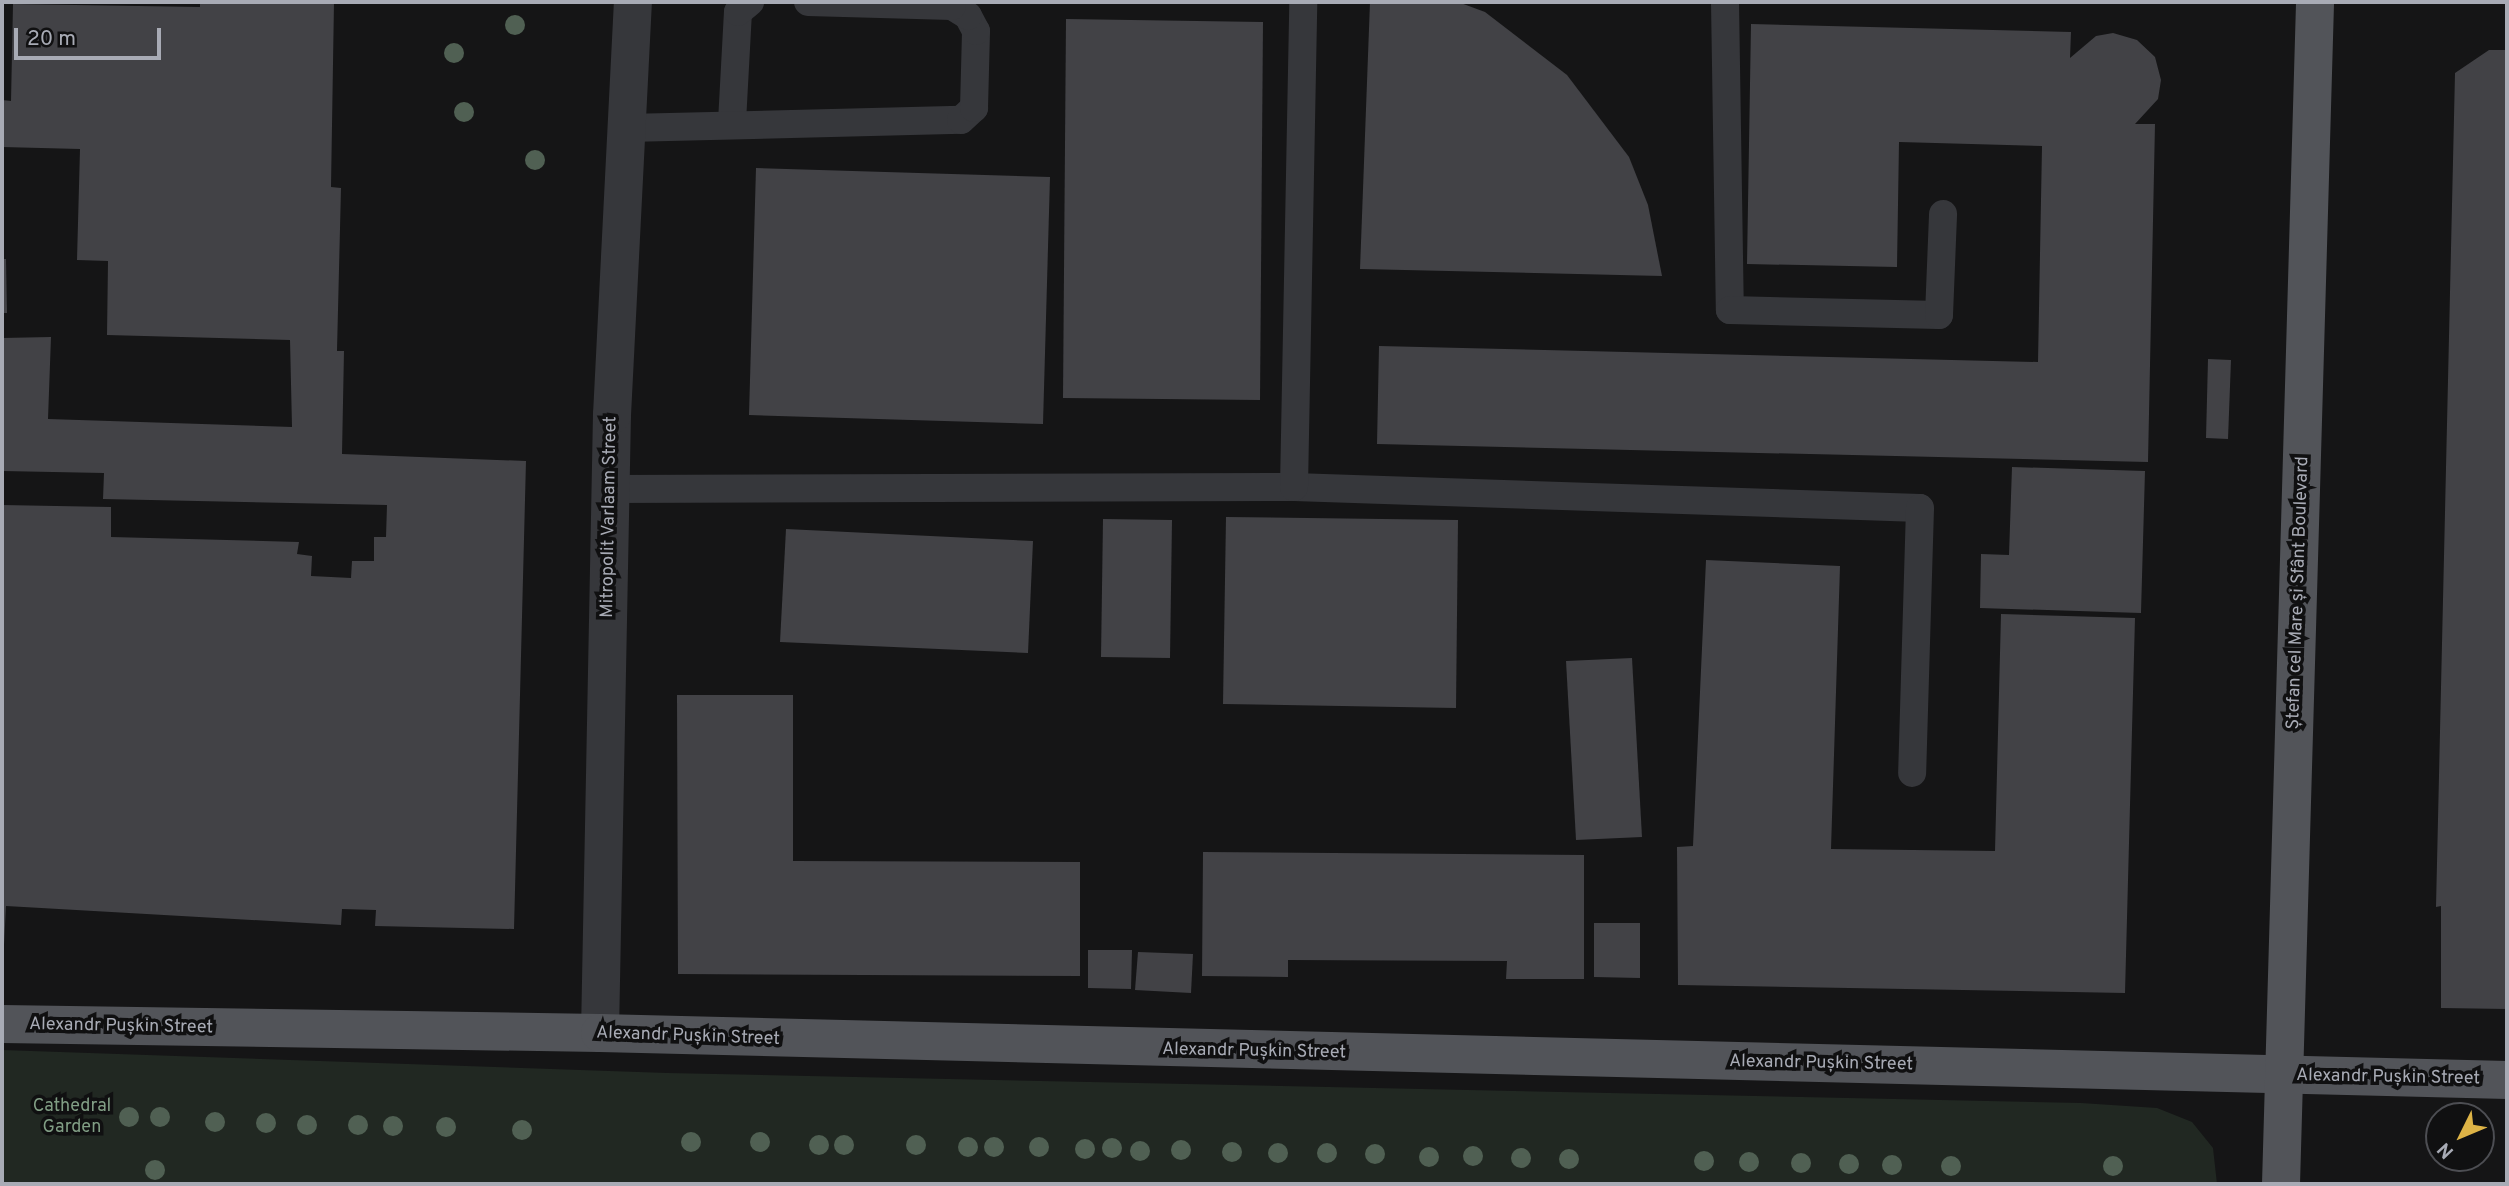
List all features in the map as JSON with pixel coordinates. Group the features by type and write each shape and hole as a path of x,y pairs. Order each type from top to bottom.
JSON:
{"main road":[{"name":"Ștefan cel Mare și Sfânt Boulevard","path":"2281,1184 2315,2"},
{"name":"Alexandr Pușkin Street","path":"2,1024 600,1033 2507,1080"}],"street":[{"name":"Mitropolit Varlaam Street","path":"600,1033 610,489 633,2"}],"lane":[{"path":"732,122 738,12 750,2"},
{"path":"627,128 732,122 961,120 974,108 976,31 968,16 952,6 808,2"},
{"path":"1294,487 1303,2"},
{"path":"1725,2 1730,310 1938,315 1943,214"},
{"path":"610,489 1294,487 1920,508 1912,773"}],"green space":[{"name":"Cathedral Garden","path":"2,1050 667,1073 2081,1103 2157,1108 2192,1122 2213,1148 2217,1184 2,1184"}],"building":[{"path":"200,2 334,2 331,187 341,188 337,351 344,351 342,454 526,461 514,929 375,926 376,910 342,909 341,925 6,906 2,984 2,505 111,507 111,537 299,542 297,554 312,556 311,576 351,578 352,561 374,561 374,537 386,537 387,505 103,499 104,473 2,471 2,338 51,337 48,419 292,427 290,340 107,335 108,261 77,260 80,149 2,147 2,100 11,101 13,4 200,7"},
{"path":"1370,2 1458,2 1485,12 1567,75 1629,157 1648,205 1662,276 1360,269"},
{"path":"1066,19 1263,22 1260,400 1063,398"},
{"path":"1751,24 2071,32 2070,58 2096,36 2113,33 2137,40 2155,57 2161,80 2158,99 2135,124 2155,124 2148,462 1377,444 1379,346 2038,362 2042,146 1899,142 1897,267 1747,264"},
{"path":"2489,50 2507,50 2507,1009 2441,1008 2441,906 2436,907 2455,73"},
{"path":"756,168 1050,177 1043,424 749,415"},
{"path":"2,259 6,259 7,313 2,313"},
{"path":"2208,359 2231,360 2228,439 2206,438"},
{"path":"2012,467 2145,471 2141,613 1980,608 1981,554 2009,555"},
{"path":"1226,517 1458,520 1456,708 1223,704"},
{"path":"1103,519 1172,520 1170,658 1101,657"},
{"path":"786,529 1033,541 1028,653 780,642"},
{"path":"1706,560 1840,566 1831,849 1995,851 2001,614 2135,618 2125,993 1678,985 1677,847 1693,846"},
{"path":"1632,658 1642,837 1576,840 1566,661"},
{"path":"677,695 793,695 793,861 1080,862 1080,976 678,974"},
{"path":"1203,852 1584,855 1584,979 1506,979 1507,961 1288,960 1288,977 1202,976"},
{"path":"1594,923 1640,923 1640,978 1594,977"},
{"path":"1088,950 1132,950 1131,989 1088,988"},
{"path":"1138,952 1193,954 1191,993 1135,990"}]}
